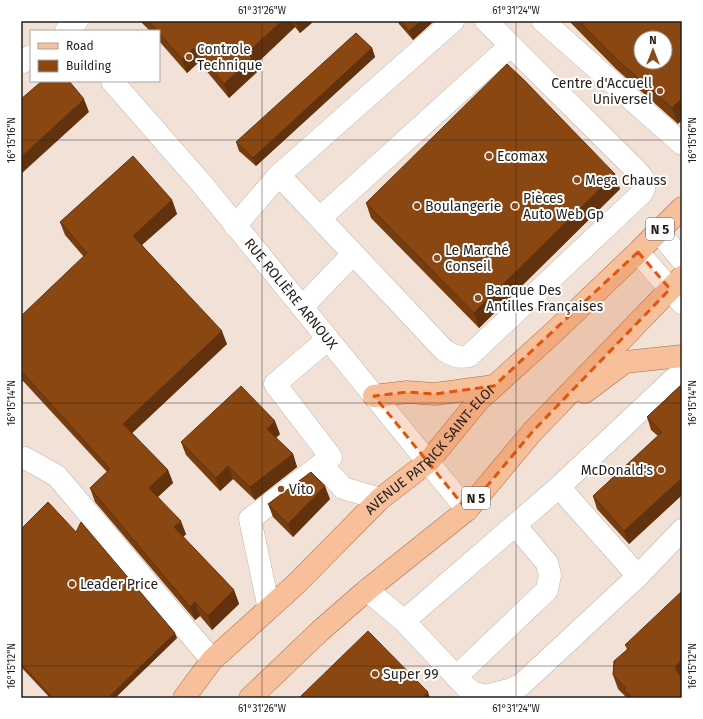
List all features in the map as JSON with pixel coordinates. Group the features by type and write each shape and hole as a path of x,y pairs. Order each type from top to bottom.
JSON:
{"main road":[{"name":"AVENUE PATRICK SAINT-ELOI","path":"184,698 212,660 295,585 380,499 428,462 479,400 553,333 682,208"},
{"name":"N 5","path":"250,698 320,631 367,590 467,510 533,431 678,290"},
{"path":"533,431 625,362 682,356"},
{"path":"374,396 407,392 435,394 494,386"}],"street":[{"path":"235,226 279,175 453,21"},
{"path":"279,175 444,350 454,356 462,358 469,356 641,194 644,189 643,178 635,169 486,21"},
{"path":"543,21 682,144"},
{"path":"320,218 510,46"},
{"path":"21,63 30,57"},
{"name":"RUE ROLIÈRE ARNOUX","path":"113,82 202,184 467,510"},
{"path":"658,231 682,260"},
{"path":"638,252 678,290"},
{"path":"302,307 353,254"},
{"path":"266,611 268,604 250,518 331,456 275,384 328,339"},
{"path":"404,621 559,487 676,377 682,377"},
{"path":"21,458 25,458 57,476 212,660"},
{"path":"321,464 343,488 380,499"},
{"path":"559,487 638,576"},
{"path":"456,677 548,590 550,575 547,563 516,525"},
{"path":"367,590 404,621 472,692 486,697 521,685 638,576 682,530"}],"highlighted area":[{"path":"638,252 670,289 533,431 467,510 374,396 407,392 435,394 494,386"}],"building":[{"path":"148,21 282,21 247,53 252,58 224,84 194,48 182,59 160,34 160,30 156,30"},
{"path":"401,21 421,21 409,31"},
{"path":"579,21 682,21 682,98 672,108 610,53"},
{"path":"356,33 372,48 253,158 236,142"},
{"path":"507,64 615,174 474,313 366,203"},
{"path":"41,82 70,82 84,99 21,157 21,99"},
{"path":"133,156 172,200 133,236 222,331 123,424 168,470 149,488 181,521 174,527 234,590 208,616 195,602 190,607 90,488 110,469 21,371 21,316 87,253 60,222"},
{"name":"McDonald's","path":"682,384 682,478 624,531 593,496 662,432 647,417"},
{"path":"241,386 275,421 267,429 293,454 250,487 228,466 216,478 181,442"},
{"path":"311,472 325,486 288,524 268,504"},
{"name":"Leader Price","path":"48,502 76,532 81,522 175,633 108,698 53,698 21,664 21,529"},
{"path":"682,591 682,658 675,668 682,679 682,698 632,698 624,690 626,688 613,675 614,661 629,648 625,645"},
{"path":"368,631 428,692 421,698 299,698"}],"place":[{"name":"Controle Technique","path":"189,57"},
{"name":"Centre d'Accuell Universel","path":"660,91"},
{"name":"Ecomax","path":"489,156"},
{"name":"Mega Chauss","path":"577,180"},
{"name":"Boulangerie","path":"417,206"},
{"name":"Pièces Auto Web Gp","path":"515,206"},
{"name":"Le Marché Conseil","path":"437,258"},
{"name":"Banque Des Antilles Françaises","path":"478,298"},
{"name":"McDonald's","path":"661,470"},
{"name":"Vito","path":"281,489"},
{"name":"Leader Price","path":"72,584"},
{"name":"Super 99","path":"375,674"}]}
